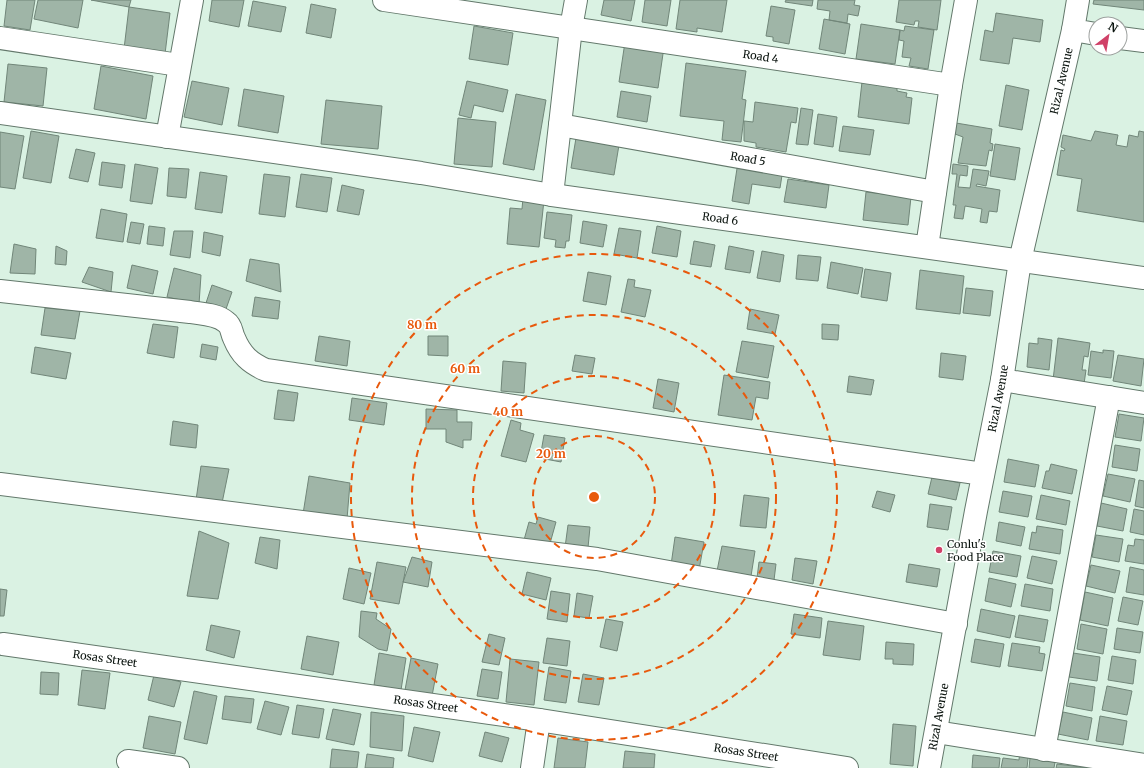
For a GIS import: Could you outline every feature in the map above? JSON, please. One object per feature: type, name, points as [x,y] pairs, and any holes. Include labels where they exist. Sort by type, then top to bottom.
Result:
[{"type":"street","points":[[167,137],[192,0]]},
{"type":"street","name":"Road 4","points":[[384,0],[951,85]]},
{"type":"street","points":[[552,195],[571,28],[576,0]]},
{"type":"street","points":[[927,247],[951,85],[966,0]]},
{"type":"street","name":"Rizal Avenue","points":[[929,768],[983,474],[1002,380],[1020,261],[1074,30],[1078,0]]},
{"type":"street","points":[[1074,30],[1088,33]]},
{"type":"street","points":[[0,38],[180,65]]},
{"type":"street","points":[[1128,39],[1144,41]]},
{"type":"street","name":"Road 6","points":[[0,113],[421,173],[552,195],[1144,278]]},
{"type":"street","name":"Road 5","points":[[560,125],[935,192]]},
{"type":"street","points":[[0,291],[190,312],[218,317],[226,321],[231,328],[234,338],[245,359],[266,370],[983,474]]},
{"type":"street","points":[[1002,380],[1144,403]]},
{"type":"street","points":[[1044,750],[1109,397]]},
{"type":"street","points":[[0,484],[598,559],[956,624]]},
{"type":"street","name":"Rosas Street","points":[[3,644],[539,720],[847,768]]},
{"type":"street","points":[[532,768],[539,720]]},
{"type":"street","points":[[936,732],[1044,750],[1143,759]]},
{"type":"street","points":[[128,761],[178,768]]},
{"type":"building","points":[[7,0],[35,0],[30,30],[4,26]]},
{"type":"building","points":[[38,0],[83,0],[78,28],[34,19]]},
{"type":"building","points":[[91,0],[131,0],[129,7]]},
{"type":"building","points":[[212,0],[244,0],[239,27],[209,21]]},
{"type":"building","points":[[604,0],[635,0],[631,21],[601,15]]},
{"type":"building","points":[[645,0],[671,0],[667,26],[642,22]]},
{"type":"building","points":[[680,0],[727,0],[722,32],[697,28],[697,32],[676,29]]},
{"type":"building","points":[[786,0],[813,0],[812,6],[785,2]]},
{"type":"building","points":[[818,0],[855,0],[854,5],[860,6],[858,16],[848,14],[847,23],[829,20],[830,11],[817,9]]},
{"type":"building","points":[[899,0],[941,0],[937,30],[918,27],[919,21],[915,21],[914,25],[896,22]]},
{"type":"building","points":[[1094,0],[1144,0],[1144,10],[1093,4]]},
{"type":"building","points":[[253,1],[286,7],[281,32],[248,26]]},
{"type":"building","points":[[311,4],[336,9],[331,38],[306,33]]},
{"type":"building","points":[[771,6],[795,10],[789,44],[773,41],[773,37],[766,36]]},
{"type":"building","points":[[129,7],[170,13],[165,54],[124,49]]},
{"type":"building","points":[[996,13],[1043,20],[1040,42],[1013,38],[1009,64],[980,60],[985,30],[993,32]]},
{"type":"building","points":[[824,19],[850,24],[845,54],[819,49]]},
{"type":"building","points":[[861,24],[900,30],[895,64],[856,59]]},
{"type":"building","points":[[474,26],[513,33],[508,65],[469,59]]},
{"type":"building","points":[[905,26],[934,30],[928,69],[909,66],[911,58],[902,57],[904,41],[899,40],[900,30],[904,31]]},
{"type":"building","points":[[625,42],[664,47],[658,88],[619,82]]},
{"type":"building","points":[[686,63],[746,71],[742,99],[746,100],[741,142],[722,140],[724,121],[680,116]]},
{"type":"building","points":[[8,64],[47,68],[43,106],[4,102]]},
{"type":"building","points":[[101,66],[153,76],[146,119],[94,109]]},
{"type":"building","points":[[192,81],[229,88],[222,125],[184,117]]},
{"type":"building","points":[[467,81],[508,90],[503,112],[474,105],[471,118],[459,115]]},
{"type":"building","points":[[862,82],[897,87],[897,91],[907,93],[906,97],[912,98],[909,124],[858,117]]},
{"type":"building","points":[[1006,85],[1029,90],[1022,130],[999,126]]},
{"type":"building","points":[[244,89],[284,96],[278,133],[238,126]]},
{"type":"building","points":[[621,91],[651,96],[647,122],[617,117]]},
{"type":"building","points":[[516,94],[546,100],[534,170],[503,164]]},
{"type":"building","points":[[326,100],[382,106],[378,149],[321,144]]},
{"type":"building","points":[[755,102],[798,108],[796,123],[791,122],[786,152],[756,147],[756,143],[744,141],[744,121],[753,122]]},
{"type":"building","points":[[801,108],[813,110],[808,145],[796,144]]},
{"type":"building","points":[[818,114],[837,117],[833,147],[814,144]]},
{"type":"building","points":[[458,118],[496,122],[492,167],[454,164]]},
{"type":"building","points":[[956,123],[992,129],[990,143],[993,144],[992,151],[989,150],[986,166],[958,163],[963,137],[955,134]]},
{"type":"building","points":[[843,126],[874,130],[870,155],[839,151]]},
{"type":"building","points":[[31,131],[59,136],[51,183],[23,178]]},
{"type":"building","points":[[1095,131],[1118,135],[1116,145],[1127,147],[1129,135],[1138,137],[1139,131],[1144,132],[1144,222],[1077,211],[1082,179],[1057,175],[1061,150],[1064,151],[1065,149],[1061,147],[1063,135],[1091,141]]},
{"type":"building","points":[[0,132],[24,136],[15,189],[0,187]]},
{"type":"building","points":[[576,138],[619,145],[614,175],[571,168]]},
{"type":"building","points":[[995,144],[1020,148],[1015,180],[990,176]]},
{"type":"building","points":[[76,149],[95,153],[88,182],[69,178]]},
{"type":"building","points":[[102,162],[125,165],[122,188],[99,185]]},
{"type":"building","points":[[738,162],[783,169],[780,188],[752,184],[749,204],[732,201]]},
{"type":"building","points":[[135,164],[158,168],[152,204],[130,201]]},
{"type":"building","points":[[953,164],[968,166],[967,176],[960,175],[958,187],[970,188],[973,169],[989,171],[986,186],[977,184],[976,186],[1000,190],[997,212],[989,211],[987,223],[980,222],[982,209],[965,206],[963,219],[954,218],[956,205],[953,205],[957,174],[952,174]]},
{"type":"building","points":[[169,168],[189,169],[186,198],[167,196]]},
{"type":"building","points":[[200,172],[227,176],[222,213],[195,209]]},
{"type":"building","points":[[264,174],[290,177],[285,217],[259,214]]},
{"type":"building","points":[[301,174],[332,178],[327,212],[296,207]]},
{"type":"building","points":[[788,179],[829,185],[826,208],[784,202]]},
{"type":"building","points":[[342,185],[364,190],[359,215],[337,211]]},
{"type":"building","points":[[866,192],[911,197],[908,225],[863,220]]},
{"type":"building","points":[[523,198],[544,200],[539,247],[507,244],[510,208],[522,209]]},
{"type":"building","points":[[101,209],[127,214],[123,242],[96,238]]},
{"type":"building","points":[[547,212],[572,215],[569,241],[566,241],[565,248],[555,247],[556,240],[544,238]]},
{"type":"building","points":[[583,221],[607,225],[603,247],[580,243]]},
{"type":"building","points":[[131,222],[144,224],[140,244],[127,242]]},
{"type":"building","points":[[149,226],[165,228],[163,246],[147,244]]},
{"type":"building","points":[[657,226],[681,231],[677,257],[652,253]]},
{"type":"building","points":[[619,228],[641,231],[637,258],[614,254]]},
{"type":"building","points":[[174,231],[193,231],[190,258],[170,255]]},
{"type":"building","points":[[204,232],[223,236],[220,256],[202,252]]},
{"type":"building","points":[[694,241],[715,245],[711,267],[690,264]]},
{"type":"building","points":[[14,244],[36,249],[35,274],[10,273]]},
{"type":"building","points":[[56,246],[67,251],[66,265],[55,264]]},
{"type":"building","points":[[729,246],[754,251],[750,273],[725,269]]},
{"type":"building","points":[[762,251],[784,255],[780,282],[757,278]]},
{"type":"building","points":[[798,255],[821,257],[818,281],[796,279]]},
{"type":"building","points":[[250,259],[279,264],[281,292],[246,281]]},
{"type":"building","points":[[831,262],[863,268],[858,294],[827,288]]},
{"type":"building","points":[[132,265],[158,271],[153,294],[127,288]]},
{"type":"building","points":[[89,267],[113,272],[111,292],[82,282]]},
{"type":"building","points":[[174,268],[201,275],[199,304],[167,297]]},
{"type":"building","points":[[865,269],[891,273],[887,301],[861,297]]},
{"type":"building","points":[[920,270],[964,276],[960,314],[916,309]]},
{"type":"building","points":[[588,272],[611,276],[606,305],[583,301]]},
{"type":"building","points":[[628,279],[635,280],[634,287],[651,290],[645,317],[621,312]]},
{"type":"building","points":[[212,285],[232,292],[226,309],[206,303]]},
{"type":"building","points":[[966,288],[993,291],[990,316],[963,313]]},
{"type":"building","points":[[255,297],[280,301],[278,319],[252,316]]},
{"type":"building","points":[[45,308],[80,311],[75,339],[41,335]]},
{"type":"building","points":[[750,309],[779,315],[775,334],[747,329]]},
{"type":"building","points":[[153,324],[178,327],[174,358],[147,353]]},
{"type":"building","points":[[822,324],[839,325],[838,340],[822,339]]},
{"type":"building","points":[[319,336],[350,341],[347,366],[315,361]]},
{"type":"building","points":[[428,336],[448,336],[448,356],[428,355]]},
{"type":"building","points":[[1038,338],[1052,340],[1049,370],[1027,367],[1029,343],[1038,344]]},
{"type":"building","points":[[1058,338],[1090,343],[1088,357],[1084,356],[1082,370],[1086,370],[1084,384],[1053,380]]},
{"type":"building","points":[[742,341],[774,346],[768,378],[736,372]]},
{"type":"building","points":[[202,344],[218,347],[216,360],[200,357]]},
{"type":"building","points":[[35,347],[71,353],[66,379],[31,373]]},
{"type":"building","points":[[1103,350],[1114,351],[1111,378],[1088,375],[1091,351],[1103,353]]},
{"type":"building","points":[[941,353],[966,356],[963,380],[939,377]]},
{"type":"building","points":[[575,355],[595,358],[592,374],[572,371]]},
{"type":"building","points":[[1118,355],[1144,359],[1141,386],[1113,381]]},
{"type":"building","points":[[503,361],[526,363],[524,393],[501,391]]},
{"type":"building","points":[[724,375],[770,382],[768,399],[756,397],[752,420],[718,415]]},
{"type":"building","points":[[849,376],[874,380],[871,395],[847,392]]},
{"type":"building","points":[[658,379],[679,383],[674,412],[653,408]]},
{"type":"building","points":[[278,390],[298,393],[294,421],[274,419]]},
{"type":"building","points":[[352,398],[387,403],[384,425],[349,420]]},
{"type":"building","points":[[426,409],[457,410],[457,422],[472,422],[471,440],[463,440],[463,448],[446,442],[446,429],[426,429]]},
{"type":"building","points":[[1119,414],[1144,418],[1141,441],[1115,437]]},
{"type":"building","points":[[511,420],[521,423],[520,430],[534,434],[526,462],[501,456]]},
{"type":"building","points":[[173,421],[198,425],[196,448],[170,445]]},
{"type":"building","points":[[544,435],[565,438],[561,462],[540,458]]},
{"type":"building","points":[[1115,445],[1140,449],[1137,471],[1112,467]]},
{"type":"building","points":[[1008,459],[1039,465],[1035,487],[1004,482]]},
{"type":"building","points":[[1051,464],[1077,470],[1072,494],[1042,488],[1046,471],[1049,471]]},
{"type":"building","points":[[201,466],[229,469],[222,503],[196,500]]},
{"type":"building","points":[[1108,474],[1135,479],[1130,502],[1103,496]]},
{"type":"building","points":[[309,476],[350,483],[347,519],[303,514]]},
{"type":"building","points":[[932,477],[960,483],[956,500],[928,494]]},
{"type":"building","points":[[1139,480],[1144,481],[1144,508],[1135,506]]},
{"type":"building","points":[[877,491],[895,495],[890,512],[872,507]]},
{"type":"building","points":[[1003,491],[1032,496],[1028,517],[999,512]]},
{"type":"building","points":[[744,495],[769,498],[766,528],[740,526]]},
{"type":"building","points":[[1041,495],[1070,501],[1066,525],[1036,519]]},
{"type":"building","points":[[1101,503],[1127,509],[1123,531],[1097,526]]},
{"type":"building","points":[[930,504],[952,507],[948,530],[927,527]]},
{"type":"building","points":[[1134,509],[1144,511],[1144,535],[1130,532]]},
{"type":"building","points":[[538,517],[556,522],[549,547],[524,540],[529,522],[536,524]]},
{"type":"building","points":[[999,522],[1025,527],[1021,546],[996,541]]},
{"type":"building","points":[[568,525],[590,527],[587,558],[564,555]]},
{"type":"building","points":[[1037,526],[1063,530],[1060,554],[1029,549],[1032,532],[1036,533]]},
{"type":"building","points":[[199,531],[229,543],[218,599],[187,596]]},
{"type":"building","points":[[1096,535],[1123,539],[1119,562],[1092,557]]},
{"type":"building","points":[[260,537],[280,540],[277,569],[255,563]]},
{"type":"building","points":[[675,537],[704,542],[699,570],[671,565]]},
{"type":"building","points":[[1135,539],[1144,540],[1144,564],[1125,561],[1128,545],[1134,546]]},
{"type":"building","points":[[722,546],[755,551],[751,576],[717,571]]},
{"type":"building","points":[[993,551],[1021,556],[1017,577],[989,572]]},
{"type":"building","points":[[1032,556],[1057,561],[1052,584],[1027,578]]},
{"type":"building","points":[[412,557],[432,562],[428,587],[403,582]]},
{"type":"building","points":[[795,558],[817,561],[813,584],[792,580]]},
{"type":"building","points":[[377,562],[406,567],[399,604],[370,599]]},
{"type":"building","points":[[759,562],[776,564],[774,580],[757,578]]},
{"type":"building","points":[[909,564],[940,569],[937,587],[906,582]]},
{"type":"building","points":[[1091,565],[1120,571],[1115,593],[1086,586]]},
{"type":"building","points":[[1130,567],[1144,570],[1144,595],[1126,592]]},
{"type":"building","points":[[349,568],[371,573],[364,604],[343,599]]},
{"type":"building","points":[[527,572],[551,578],[546,600],[522,594]]},
{"type":"building","points":[[989,578],[1016,584],[1011,607],[985,601]]},
{"type":"building","points":[[1025,584],[1053,589],[1050,611],[1021,606]]},
{"type":"building","points":[[0,589],[7,590],[4,616],[0,616]]},
{"type":"building","points":[[551,591],[570,594],[567,622],[547,619]]},
{"type":"building","points":[[1085,592],[1113,598],[1108,626],[1080,620]]},
{"type":"building","points":[[577,593],[593,596],[589,618],[574,616]]},
{"type":"building","points":[[1123,597],[1143,601],[1138,625],[1118,621]]},
{"type":"building","points":[[981,609],[1015,616],[1010,638],[977,631]]},
{"type":"building","points":[[361,611],[377,613],[376,619],[391,629],[387,651],[378,649],[359,637]]},
{"type":"building","points":[[794,614],[822,618],[820,638],[791,634]]},
{"type":"building","points":[[1019,615],[1048,620],[1044,642],[1015,637]]},
{"type":"building","points":[[606,619],[623,622],[617,651],[600,647]]},
{"type":"building","points":[[828,621],[864,626],[860,660],[823,655]]},
{"type":"building","points":[[1081,624],[1107,629],[1103,654],[1077,649]]},
{"type":"building","points":[[211,625],[240,631],[234,658],[206,650]]},
{"type":"building","points":[[1117,628],[1143,632],[1140,653],[1114,649]]},
{"type":"building","points":[[489,634],[505,638],[499,665],[482,662]]},
{"type":"building","points":[[307,636],[339,642],[333,675],[301,669]]},
{"type":"building","points":[[547,638],[570,641],[567,666],[543,663]]},
{"type":"building","points":[[975,639],[1004,644],[1000,667],[971,662]]},
{"type":"building","points":[[886,642],[914,644],[913,665],[893,664],[893,659],[885,659]]},
{"type":"building","points":[[1012,643],[1040,647],[1039,653],[1045,654],[1042,671],[1008,666]]},
{"type":"building","points":[[379,653],[406,658],[401,690],[374,685]]},
{"type":"building","points":[[1073,653],[1100,657],[1097,681],[1069,677]]},
{"type":"building","points":[[1112,656],[1136,660],[1133,684],[1108,680]]},
{"type":"building","points":[[411,658],[438,664],[432,696],[405,690]]},
{"type":"building","points":[[510,659],[539,662],[534,705],[506,702]]},
{"type":"building","points":[[549,667],[571,671],[566,703],[544,700]]},
{"type":"building","points":[[482,669],[502,672],[498,699],[477,696]]},
{"type":"building","points":[[82,670],[110,673],[105,709],[78,705]]},
{"type":"building","points":[[41,672],[59,673],[58,695],[40,694]]},
{"type":"building","points":[[583,674],[604,678],[599,705],[578,702]]},
{"type":"building","points":[[154,675],[181,682],[174,707],[148,700]]},
{"type":"building","points":[[1070,683],[1095,687],[1092,711],[1066,706]]},
{"type":"building","points":[[1107,686],[1132,691],[1127,715],[1102,710]]},
{"type":"building","points":[[194,691],[217,696],[207,744],[184,739]]},
{"type":"building","points":[[225,696],[254,699],[251,723],[222,719]]},
{"type":"building","points":[[265,701],[289,707],[281,735],[257,729]]},
{"type":"building","points":[[297,705],[324,709],[319,738],[292,734]]},
{"type":"building","points":[[333,709],[361,714],[354,745],[326,739]]},
{"type":"building","points":[[371,712],[404,716],[402,751],[370,747]]},
{"type":"building","points":[[1063,712],[1092,718],[1088,740],[1058,734]]},
{"type":"building","points":[[149,716],[181,722],[175,754],[143,748]]},
{"type":"building","points":[[1100,716],[1127,721],[1123,745],[1096,741]]},
{"type":"building","points":[[893,724],[916,726],[913,766],[890,764]]},
{"type":"building","points":[[414,727],[440,732],[433,762],[408,756]]},
{"type":"building","points":[[485,732],[509,738],[502,762],[479,756]]},
{"type":"building","points":[[558,738],[588,742],[585,768],[554,768]]},
{"type":"building","points":[[332,749],[359,752],[357,768],[330,768]]},
{"type":"building","points":[[1020,749],[1029,750],[1027,768],[1001,768],[1003,758],[1019,760]]},
{"type":"building","points":[[625,751],[655,754],[654,768],[623,768]]},
{"type":"building","points":[[367,754],[394,758],[393,768],[365,768]]},
{"type":"building","points":[[973,755],[1000,758],[999,768],[972,768]]},
{"type":"building","points":[[1030,758],[1055,762],[1054,768],[1029,768]]},
{"type":"building","points":[[1057,764],[1088,768],[1056,768]]},
{"type":"place","name":"Conlu's Food Place","points":[[939,550]]}]
